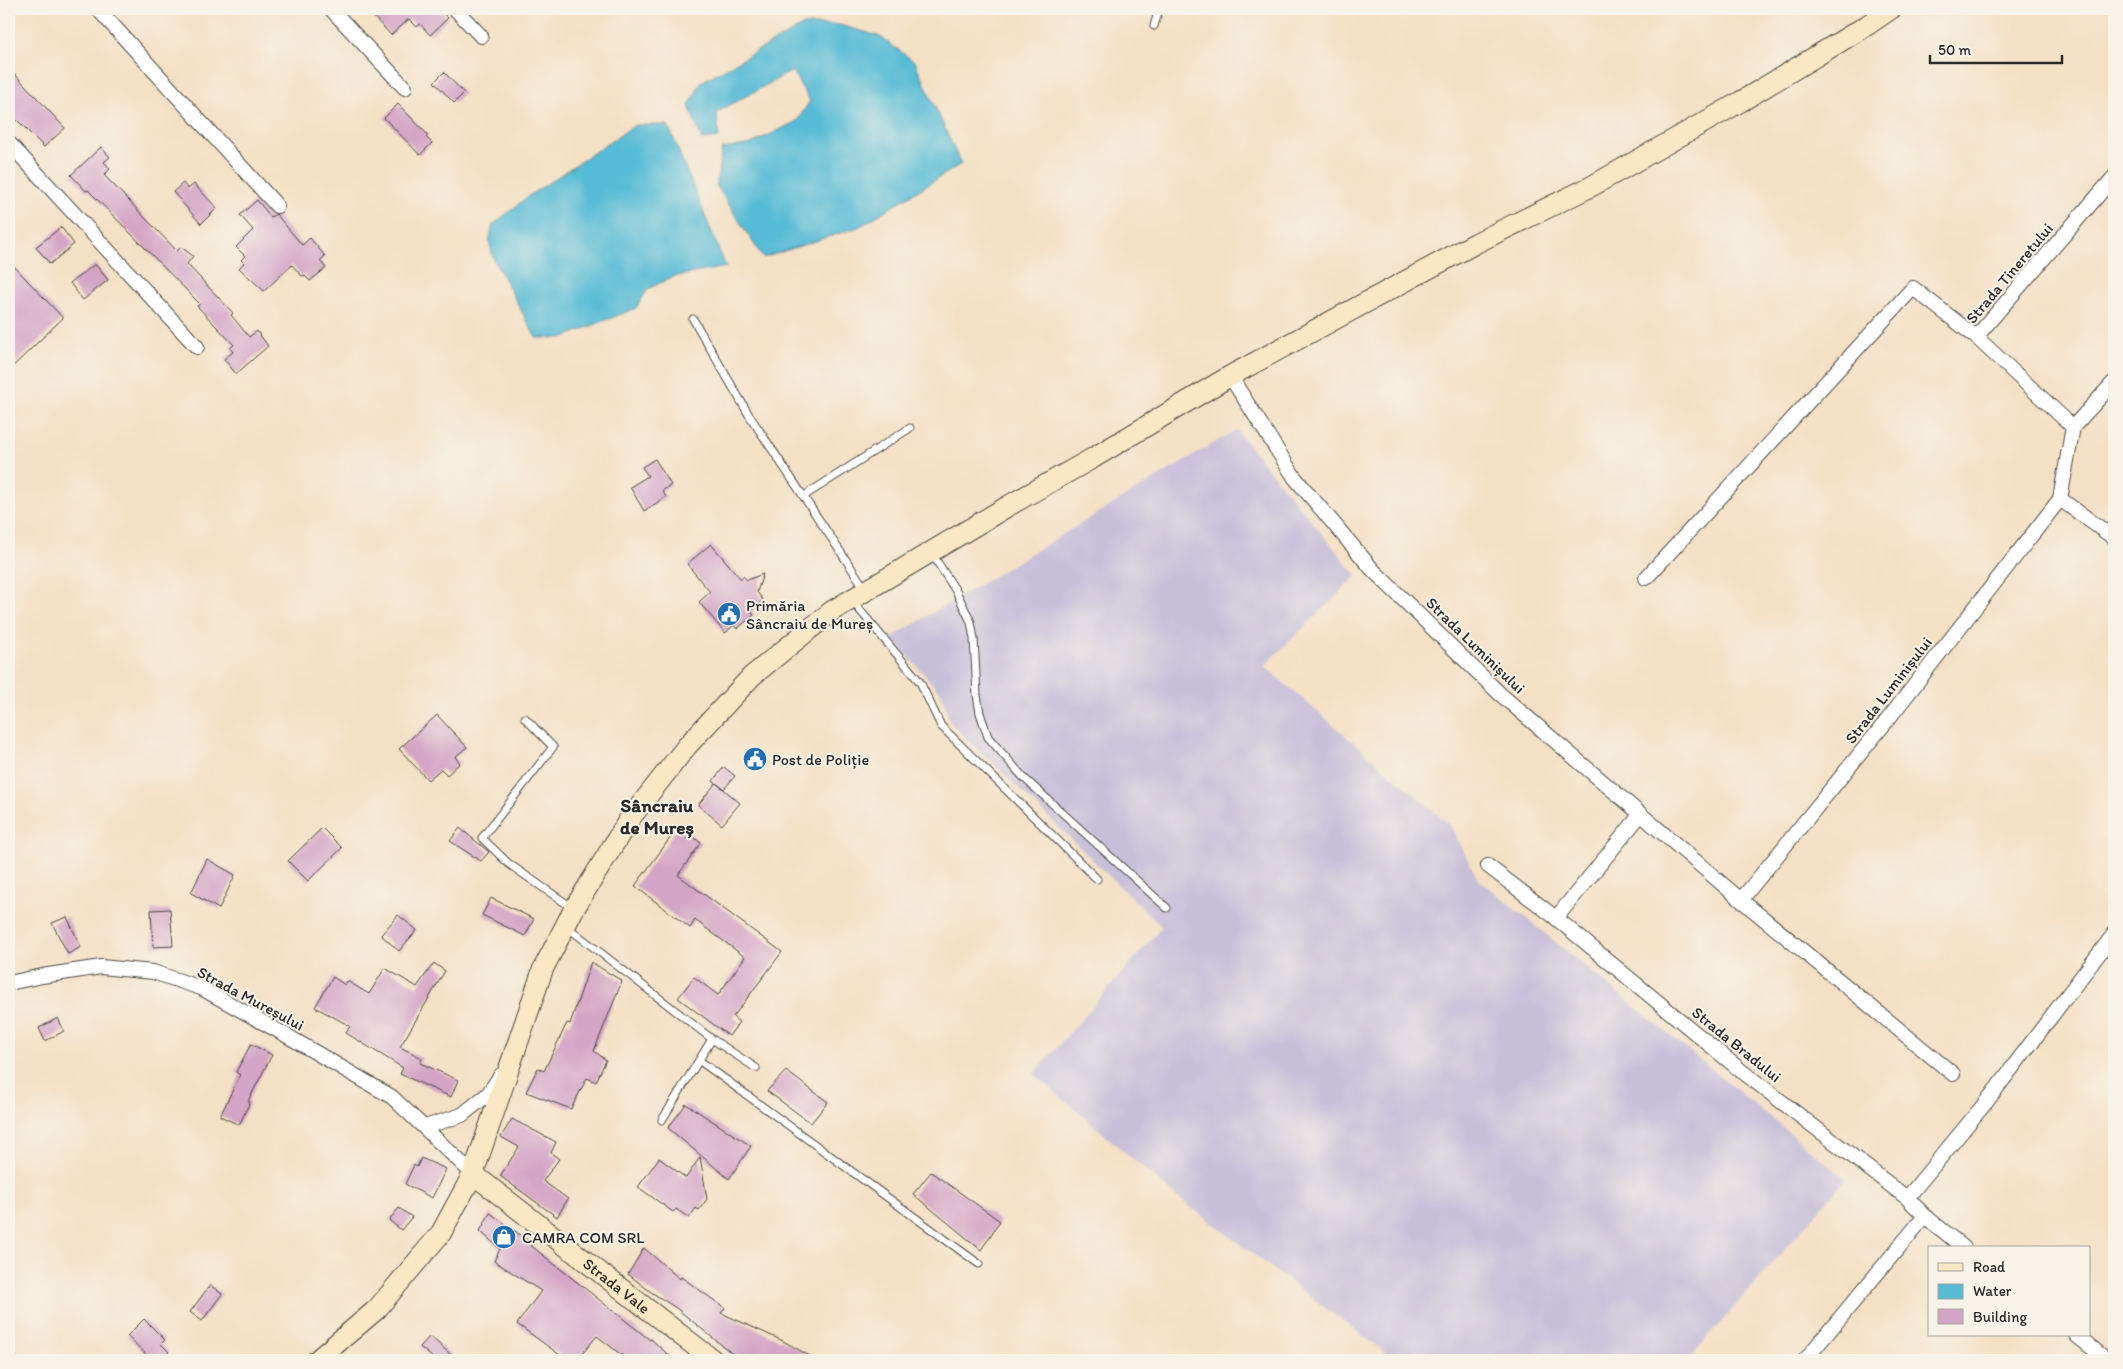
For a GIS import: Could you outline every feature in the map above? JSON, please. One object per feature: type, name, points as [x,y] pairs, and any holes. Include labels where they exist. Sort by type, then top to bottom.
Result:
[{"type":"main road","points":[[318,1360],[377,1309],[441,1233],[473,1174],[543,969],[570,917],[628,821],[687,746],[752,676],[832,611],[931,551],[1094,458],[1230,376],[1476,243],[1592,186],[1740,102],[1891,9]]},
{"type":"main road","name":"Strada Vale","points":[[473,1174],[713,1360]]},
{"type":"street","points":[[98,9],[277,206]]},
{"type":"street","points":[[331,9],[405,88]]},
{"type":"street","points":[[456,9],[480,36]]},
{"type":"street","points":[[9,143],[197,347]]},
{"type":"street","name":"Strada Tineretului","points":[[2073,427],[1976,337],[2114,177]]},
{"type":"street","points":[[1646,578],[1913,288],[1976,337]]},
{"type":"street","name":"Strada Luminișului","points":[[1230,376],[1295,478],[1373,570],[1500,694],[1741,900],[1953,1074]]},
{"type":"street","points":[[2114,382],[2073,427],[2060,500],[2114,538]]},
{"type":"street","name":"Strada Luminișului","points":[[1741,900],[1889,718],[2060,500]]},
{"type":"street","points":[[1556,918],[1641,814]]},
{"type":"street","name":"Strada Bradului","points":[[1488,866],[1556,918],[1739,1069],[1907,1198],[1924,1216],[1962,1246]]},
{"type":"street","points":[[1907,1198],[1987,1101],[2114,934]]},
{"type":"street","name":"Strada Mureșului","points":[[9,983],[101,967],[153,972],[201,988],[392,1097],[473,1174]]},
{"type":"street","points":[[425,1127],[462,1116],[488,1094],[510,1062]]},
{"type":"street","points":[[1805,1360],[1924,1216]]},
{"type":"street","points":[[2077,1336],[2108,1360]]},
{"type":"lane","points":[[1154,26],[1159,9]]},
{"type":"lane","points":[[694,319],[749,415],[804,496],[859,595],[920,682],[941,726],[1097,879]]},
{"type":"lane","points":[[804,496],[910,428]]},
{"type":"lane","points":[[931,551],[959,596],[971,622],[974,639],[977,695],[980,713],[988,737],[1023,777],[1167,908]]},
{"type":"lane","points":[[525,718],[553,747],[482,838],[509,864],[712,1039],[756,1068]]},
{"type":"lane","points":[[662,1120],[712,1039]]},
{"type":"lane","points":[[700,1061],[979,1264]]},
{"type":"shaded area","points":[[1236,430],[1357,576],[1264,666],[1450,825],[1478,879],[1846,1179],[1688,1360],[1395,1360],[1177,1197],[1034,1074],[1162,927],[950,722],[942,694],[891,638]]},
{"type":"water","points":[[804,25],[840,25],[879,36],[915,62],[961,164],[859,227],[763,258],[716,185],[722,149],[751,144],[797,121],[810,101],[792,71],[717,112],[719,138],[702,140],[689,106],[701,82]]},
{"type":"water","points":[[635,125],[668,125],[726,267],[672,277],[648,289],[636,308],[562,338],[536,338],[494,260],[489,241],[493,225],[527,197]]},
{"type":"building","points":[[366,9],[438,9],[448,18],[430,35],[420,24],[417,27],[409,19],[391,35]]},
{"type":"building","points":[[9,68],[65,128],[44,147],[17,120],[9,128]]},
{"type":"building","points":[[444,72],[464,93],[454,103],[434,82]]},
{"type":"building","points":[[398,104],[428,135],[426,137],[432,143],[420,155],[384,118]]},
{"type":"building","points":[[101,147],[110,157],[104,162],[110,169],[104,175],[177,251],[181,247],[193,256],[187,264],[233,313],[231,315],[249,337],[257,331],[268,346],[236,374],[224,359],[233,352],[230,348],[234,345],[197,306],[200,304],[71,175]]},
{"type":"building","points":[[183,183],[188,189],[194,184],[217,208],[201,224],[173,192]]},
{"type":"building","points":[[257,200],[271,217],[276,214],[302,245],[310,238],[325,256],[320,261],[326,268],[310,281],[304,275],[302,276],[292,265],[264,291],[239,268],[244,263],[241,260],[245,256],[236,247],[253,230],[240,215]]},
{"type":"building","points":[[61,227],[74,244],[50,264],[36,247]]},
{"type":"building","points":[[9,261],[63,318],[9,370]]},
{"type":"building","points":[[95,264],[108,280],[83,300],[70,283]]},
{"type":"building","points":[[655,459],[671,485],[662,491],[666,497],[644,511],[630,487],[648,476],[642,467]]},
{"type":"building","points":[[711,544],[741,579],[743,576],[747,580],[763,574],[757,592],[763,600],[751,611],[754,615],[737,629],[734,625],[725,633],[699,602],[710,592],[687,564]]},
{"type":"building","points":[[437,715],[467,747],[455,757],[460,763],[447,775],[441,769],[428,780],[399,749]]},
{"type":"building","points":[[724,767],[735,776],[724,789],[713,781]]},
{"type":"building","points":[[716,783],[740,803],[722,825],[698,805]]},
{"type":"building","points":[[679,826],[701,843],[678,875],[782,952],[733,1017],[739,1022],[729,1036],[678,998],[694,977],[718,995],[745,957],[695,920],[690,928],[635,886]]},
{"type":"building","points":[[322,828],[342,848],[308,881],[288,861]]},
{"type":"building","points":[[460,828],[489,852],[481,861],[450,841]]},
{"type":"building","points":[[207,859],[235,875],[219,909],[191,893]]},
{"type":"building","points":[[491,898],[534,919],[525,936],[482,915]]},
{"type":"building","points":[[170,909],[173,946],[153,947],[151,910]]},
{"type":"building","points":[[398,915],[417,930],[399,951],[381,935]]},
{"type":"building","points":[[67,917],[81,947],[68,954],[52,923]]},
{"type":"building","points":[[591,962],[622,981],[594,1051],[606,1060],[596,1082],[587,1078],[571,1109],[526,1092],[538,1068],[544,1071],[567,1023],[570,1024]]},
{"type":"building","points":[[434,963],[445,971],[400,1047],[422,1058],[420,1063],[458,1080],[451,1097],[400,1074],[403,1068],[346,1033],[350,1026],[315,1007],[333,977],[345,985],[347,981],[369,994],[385,968],[417,987]]},
{"type":"building","points":[[58,1018],[64,1031],[45,1041],[39,1028]]},
{"type":"building","points":[[251,1044],[272,1055],[248,1101],[250,1102],[239,1125],[220,1116],[240,1075],[236,1072]]},
{"type":"building","points":[[786,1071],[828,1102],[811,1123],[767,1091]]},
{"type":"building","points":[[686,1104],[751,1146],[729,1179],[668,1128]]},
{"type":"building","points":[[512,1119],[556,1142],[551,1153],[559,1159],[543,1181],[568,1199],[557,1217],[500,1176],[519,1147],[501,1137]]},
{"type":"building","points":[[700,1157],[707,1199],[699,1210],[696,1208],[689,1218],[676,1209],[673,1212],[638,1187],[659,1158],[686,1178]]},
{"type":"building","points":[[421,1158],[446,1169],[432,1198],[405,1184],[414,1165],[417,1167]]},
{"type":"building","points":[[931,1172],[1000,1221],[981,1250],[913,1194]]},
{"type":"building","points":[[399,1208],[412,1217],[401,1230],[389,1220]]},
{"type":"building","points":[[490,1213],[530,1242],[529,1244],[651,1339],[674,1360],[628,1360],[597,1336],[577,1360],[567,1360],[517,1324],[541,1291],[494,1261],[500,1249],[480,1231]]},
{"type":"building","points":[[644,1248],[680,1279],[681,1277],[725,1308],[721,1313],[783,1341],[817,1360],[740,1360],[676,1308],[628,1274]]},
{"type":"building","points":[[210,1285],[222,1294],[202,1321],[190,1312]]},
{"type":"building","points":[[144,1319],[165,1340],[161,1344],[169,1352],[161,1360],[152,1360],[127,1336]]},
{"type":"building","points":[[430,1336],[457,1360],[435,1360],[420,1347]]},
{"type":"place","name":"Primăria Sâncraiu de Mureș","points":[[729,614]]},
{"type":"place","name":"Post de Poliție","points":[[755,759]]},
{"type":"place","name":"CAMRA COM SRL","points":[[504,1237]]},
{"type":"district","name":"Sâncraiu de Mureș","points":[[657,816]]}]
